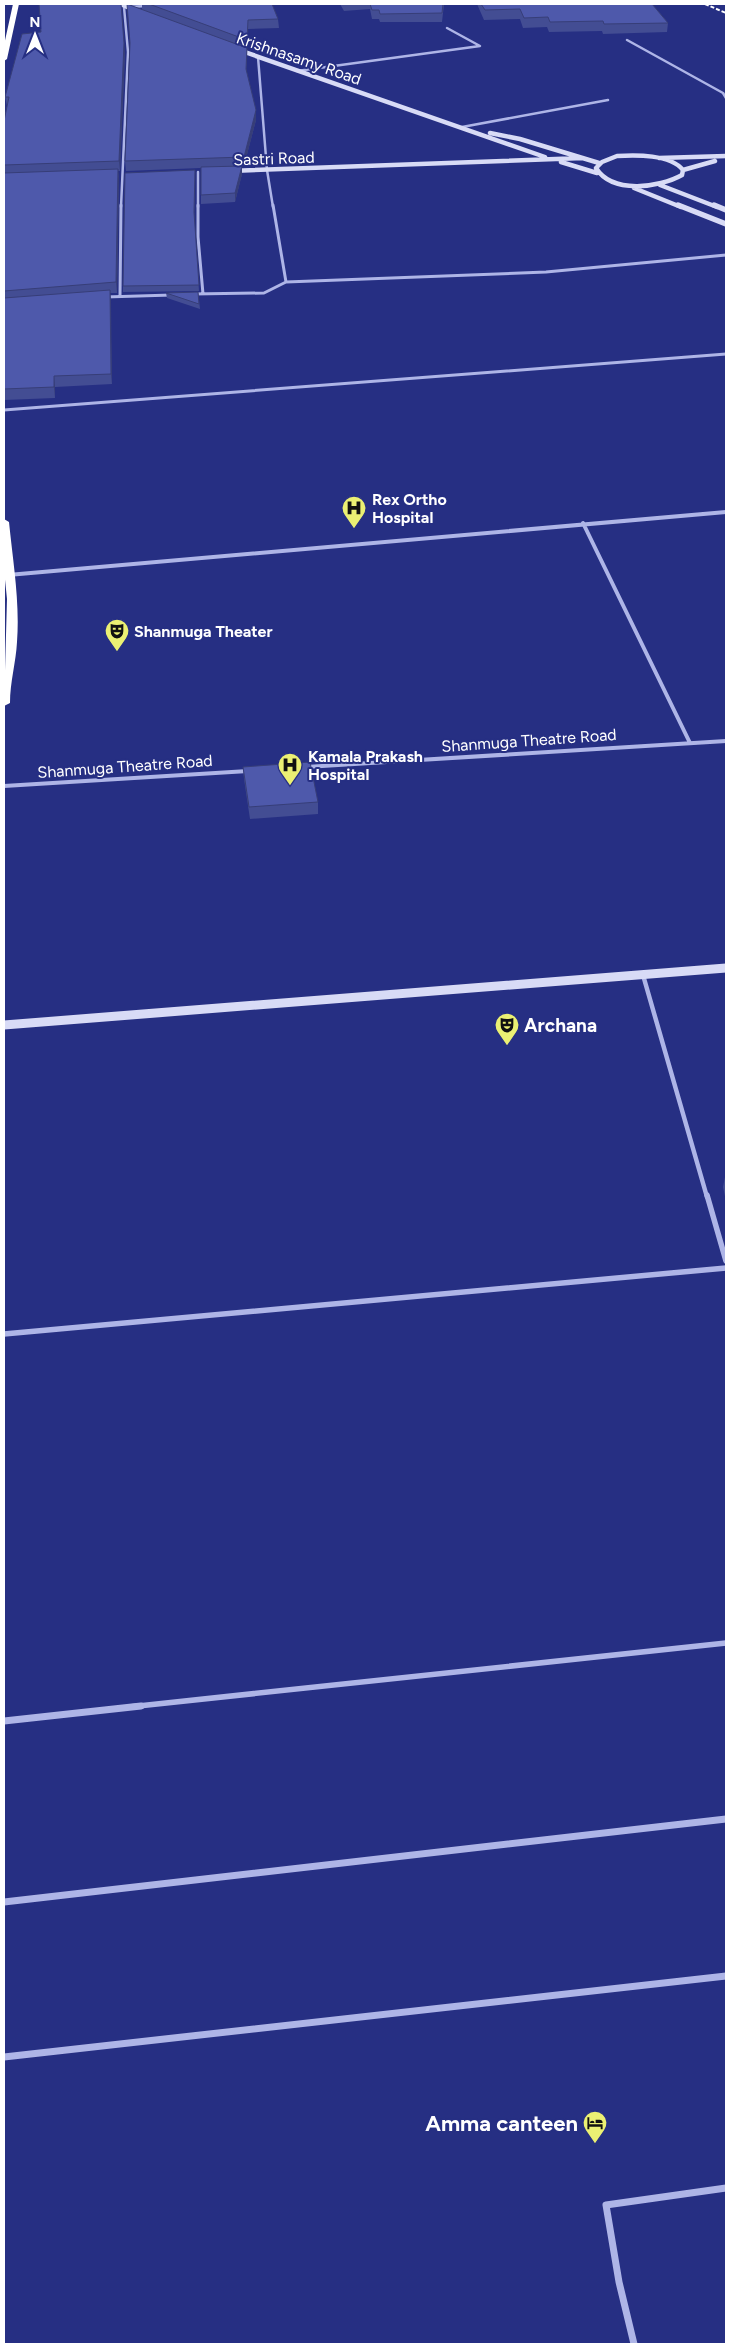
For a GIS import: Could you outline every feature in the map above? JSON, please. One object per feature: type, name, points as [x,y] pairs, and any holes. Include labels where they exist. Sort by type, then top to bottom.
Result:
[{"type":"highway","points":[[4,60],[16,4]]},
{"type":"highway","points":[[4,522],[12,599],[12,643],[4,686],[4,703]]},
{"type":"main road","points":[[122,5],[142,13]]},
{"type":"main road","name":"Krishnasamy Road","points":[[231,47],[462,127],[520,139],[599,163]]},
{"type":"main road","name":"Krishnasamy Road","points":[[472,130],[505,144],[597,172],[612,181],[624,184]]},
{"type":"main road","points":[[597,172],[596,168],[599,163],[607,159],[624,156],[725,158]]},
{"type":"main road","name":"Sastri Road","points":[[228,172],[583,158]]},
{"type":"main road","points":[[659,158],[671,161],[683,170]]},
{"type":"main road","points":[[683,170],[725,158]]},
{"type":"main road","name":"Sastri Road","points":[[366,167],[571,165]]},
{"type":"main road","points":[[624,184],[659,184],[678,179],[682,175],[683,170]]},
{"type":"main road","name":"Sastri Road","points":[[188,173],[208,172]]},
{"type":"main road","points":[[111,175],[131,174]]},
{"type":"main road","points":[[624,184],[726,224]]},
{"type":"main road","points":[[659,184],[726,210]]},
{"type":"main road","points":[[4,1025],[726,968]]},
{"type":"street","points":[[120,296],[121,175],[128,52],[122,5],[153,6]]},
{"type":"street","points":[[296,71],[480,46],[447,28]]},
{"type":"street","points":[[627,40],[723,93],[726,98]]},
{"type":"street","points":[[258,57],[267,170],[286,282]]},
{"type":"street","points":[[462,127],[608,100]]},
{"type":"street","points":[[198,172],[198,237],[203,294]]},
{"type":"street","points":[[185,295],[264,293],[286,282],[546,272],[726,255]]},
{"type":"street","points":[[101,298],[176,295]]},
{"type":"street","points":[[4,410],[726,354]]},
{"type":"street","points":[[8,575],[583,523],[726,512]]},
{"type":"street","points":[[583,523],[690,743]]},
{"type":"street","name":"Shanmuga Theatre Road","points":[[302,767],[726,741]]},
{"type":"street","name":"Shanmuga Theatre Road","points":[[4,786],[252,770]]},
{"type":"street","points":[[643,975],[726,1261]]},
{"type":"street","points":[[4,1334],[726,1268]]},
{"type":"street","points":[[4,1721],[726,1643]]},
{"type":"street","points":[[4,1902],[726,1819]]},
{"type":"street","points":[[4,2057],[726,1976]]},
{"type":"street","points":[[634,2344],[619,2282],[606,2206],[726,2188]]},
{"type":"building","points":[[39,4],[121,4],[124,43],[119,161],[4,165],[4,121],[9,97],[5,97],[22,34],[41,32]]},
{"type":"building","points":[[127,4],[247,48],[246,69],[256,110],[244,157],[125,161],[130,43]]},
{"type":"building","points":[[149,4],[272,4],[278,19],[248,20],[247,40]]},
{"type":"building","points":[[370,4],[443,4],[442,13],[380,14],[379,10],[372,10]]},
{"type":"building","points":[[481,4],[652,4],[668,23],[604,24],[603,21],[550,22],[548,17],[524,18],[520,9],[485,10]]},
{"type":"building","points":[[242,166],[235,193],[201,195],[201,167]]},
{"type":"building","points":[[118,169],[116,282],[4,291],[4,173]]},
{"type":"building","points":[[195,170],[194,212],[199,285],[123,286],[125,173]]},
{"type":"building","points":[[110,290],[111,374],[54,376],[54,387],[4,389],[4,298]]},
{"type":"building","points":[[198,292],[199,304],[166,293]]},
{"type":"building","points":[[310,762],[318,802],[249,807],[243,767]]},
{"type":"railway","points":[[705,4],[726,13]]},
{"type":"place","name":"Rex Ortho Hospital","points":[[354,529]]},
{"type":"place","name":"Shanmuga Theater","points":[[117,652]]},
{"type":"place","name":"Kamala Prakash Hospital","points":[[290,786]]},
{"type":"place","name":"Archana","points":[[507,1046]]},
{"type":"place","name":"Amma canteen","points":[[595,2144]]}]
